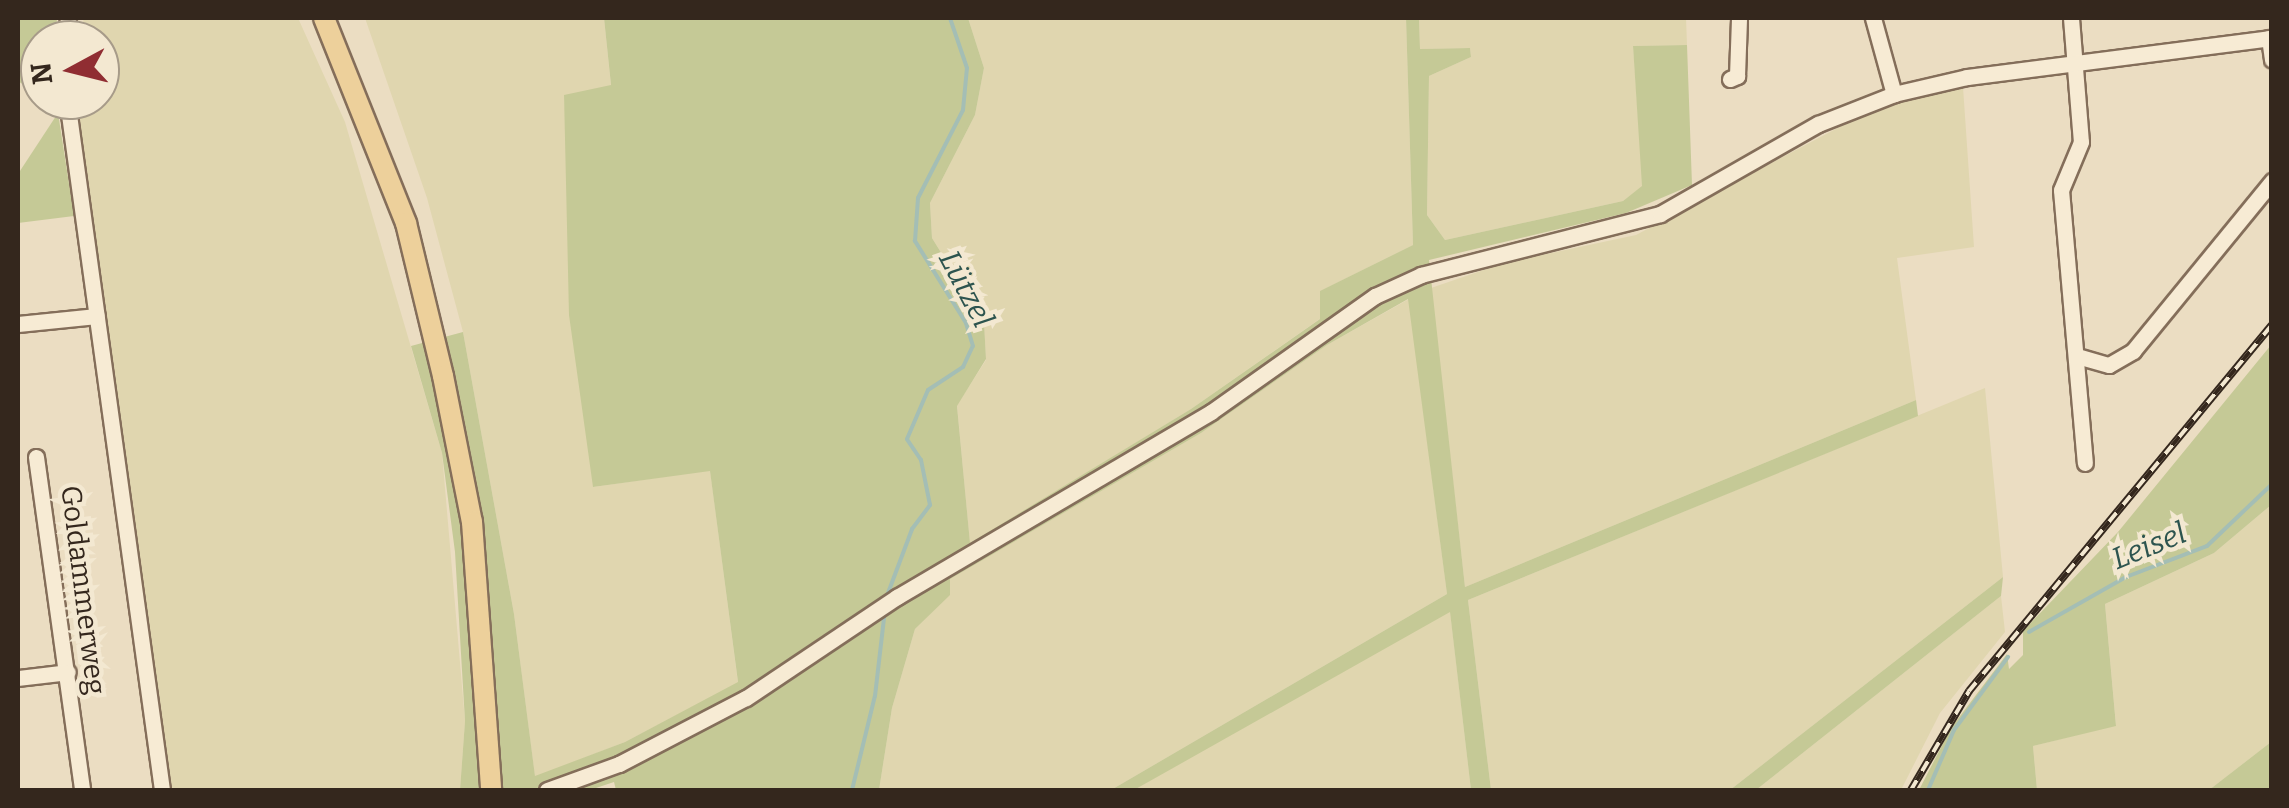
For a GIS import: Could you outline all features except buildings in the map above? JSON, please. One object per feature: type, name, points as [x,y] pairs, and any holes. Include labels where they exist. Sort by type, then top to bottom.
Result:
[{"type":"main road","points":[[324,18],[406,223],[444,376],[472,522],[491,790]]},
{"type":"street","points":[[1730,79],[1737,76],[1740,18]]},
{"type":"street","points":[[1873,18],[1894,94]]},
{"type":"street","points":[[2071,18],[2081,142],[2061,190],[2085,463]]},
{"type":"street","points":[[547,790],[619,764],[746,698],[897,597],[1211,412],[1374,296],[1474,258],[1660,214],[1818,124],[1894,94],[2073,64],[2270,38],[2272,60]]},
{"type":"street","points":[[71,120],[162,790]]},
{"type":"street","points":[[2077,356],[2109,365],[2133,350],[2272,181]]},
{"type":"street","points":[[18,324],[97,316]]},
{"type":"street","name":"Goldammerweg","points":[[36,456],[82,790]]},
{"type":"street","points":[[18,678],[68,672]]},
{"type":"shaded area","points":[[298,18],[345,122],[442,453],[465,721],[460,790],[170,790],[80,120],[120,120],[120,20],[84,20]]},
{"type":"shaded area","points":[[365,18],[604,18],[611,86],[564,96],[594,487],[710,470],[738,683],[625,742],[535,777],[514,614],[463,332],[427,198]]},
{"type":"shaded area","points":[[968,18],[1406,18],[1413,245],[1321,291],[1321,318],[1191,409],[970,544],[957,405],[986,360],[984,322],[932,238],[930,203],[975,115],[984,68]]},
{"type":"shaded area","points":[[1419,18],[1686,18],[1687,45],[1633,46],[1643,186],[1623,201],[1445,240],[1427,215],[1429,76],[1471,57],[1470,48],[1420,49]]},
{"type":"shaded area","points":[[1963,87],[1974,247],[1897,258],[1916,400],[1465,587],[1431,288],[1504,263],[1636,235],[1879,106]]},
{"type":"shaded area","points":[[1409,299],[1447,594],[1111,790],[879,790],[892,708],[915,629],[949,595],[949,579],[1201,433],[1327,345]]},
{"type":"shaded area","points":[[1985,388],[2003,577],[1730,790],[1491,790],[1468,600]]},
{"type":"shaded area","points":[[2271,505],[2271,742],[2209,790],[2037,790],[2033,746],[2116,725],[2105,604],[2214,553]]},
{"type":"shaded area","points":[[2001,596],[2005,632],[1940,713],[1901,790],[1756,790]]},
{"type":"shaded area","points":[[1450,611],[1471,790],[1134,790],[1250,721]]},
{"type":"green space","points":[[18,18],[57,18],[20,20],[18,81]]},
{"type":"green space","points":[[604,18],[968,18],[984,68],[975,115],[930,203],[932,238],[984,322],[986,359],[957,406],[970,543],[1191,409],[1320,319],[1320,291],[1413,245],[1406,18],[1419,18],[1420,49],[1470,48],[1471,57],[1429,76],[1427,215],[1445,240],[1623,201],[1642,186],[1633,46],[1687,45],[1692,185],[1626,213],[1429,260],[1465,587],[1916,400],[1918,416],[1468,600],[1491,790],[1471,790],[1450,612],[1134,790],[1111,790],[1447,594],[1408,299],[1327,345],[1201,433],[950,579],[950,595],[915,629],[892,708],[879,790],[616,790],[614,782],[590,790],[460,790],[465,721],[455,552],[442,453],[411,346],[463,332],[514,614],[535,776],[625,742],[738,682],[710,471],[593,487],[569,315],[564,95],[611,85]]},
{"type":"green space","points":[[53,120],[59,120],[74,216],[18,223],[18,174]]},
{"type":"green space","points":[[2271,345],[2271,505],[2214,553],[2105,604],[2116,726],[2033,746],[2037,790],[1919,790],[1951,728],[2007,654],[2009,669],[2023,655],[2023,631],[2118,532]]},
{"type":"green space","points":[[2003,577],[2001,596],[1756,790],[1730,790]]},
{"type":"green space","points":[[2271,742],[2271,790],[2209,790]]},
{"type":"waterway","name":"Lützel","points":[[885,601],[912,529],[930,505],[921,460],[907,439],[928,390],[963,367],[973,346],[966,323],[915,241],[918,198],[963,110],[967,68],[950,18]]},
{"type":"waterway","name":"Leisel","points":[[2029,632],[2126,577],[2207,546],[2272,484]]},
{"type":"waterway","name":"Lützel","points":[[852,790],[875,696],[885,610]]},
{"type":"waterway","name":"Leisel","points":[[1928,790],[1954,730],[2008,657]]},
{"type":"railway","points":[[1911,790],[1969,691],[2272,325]]}]
